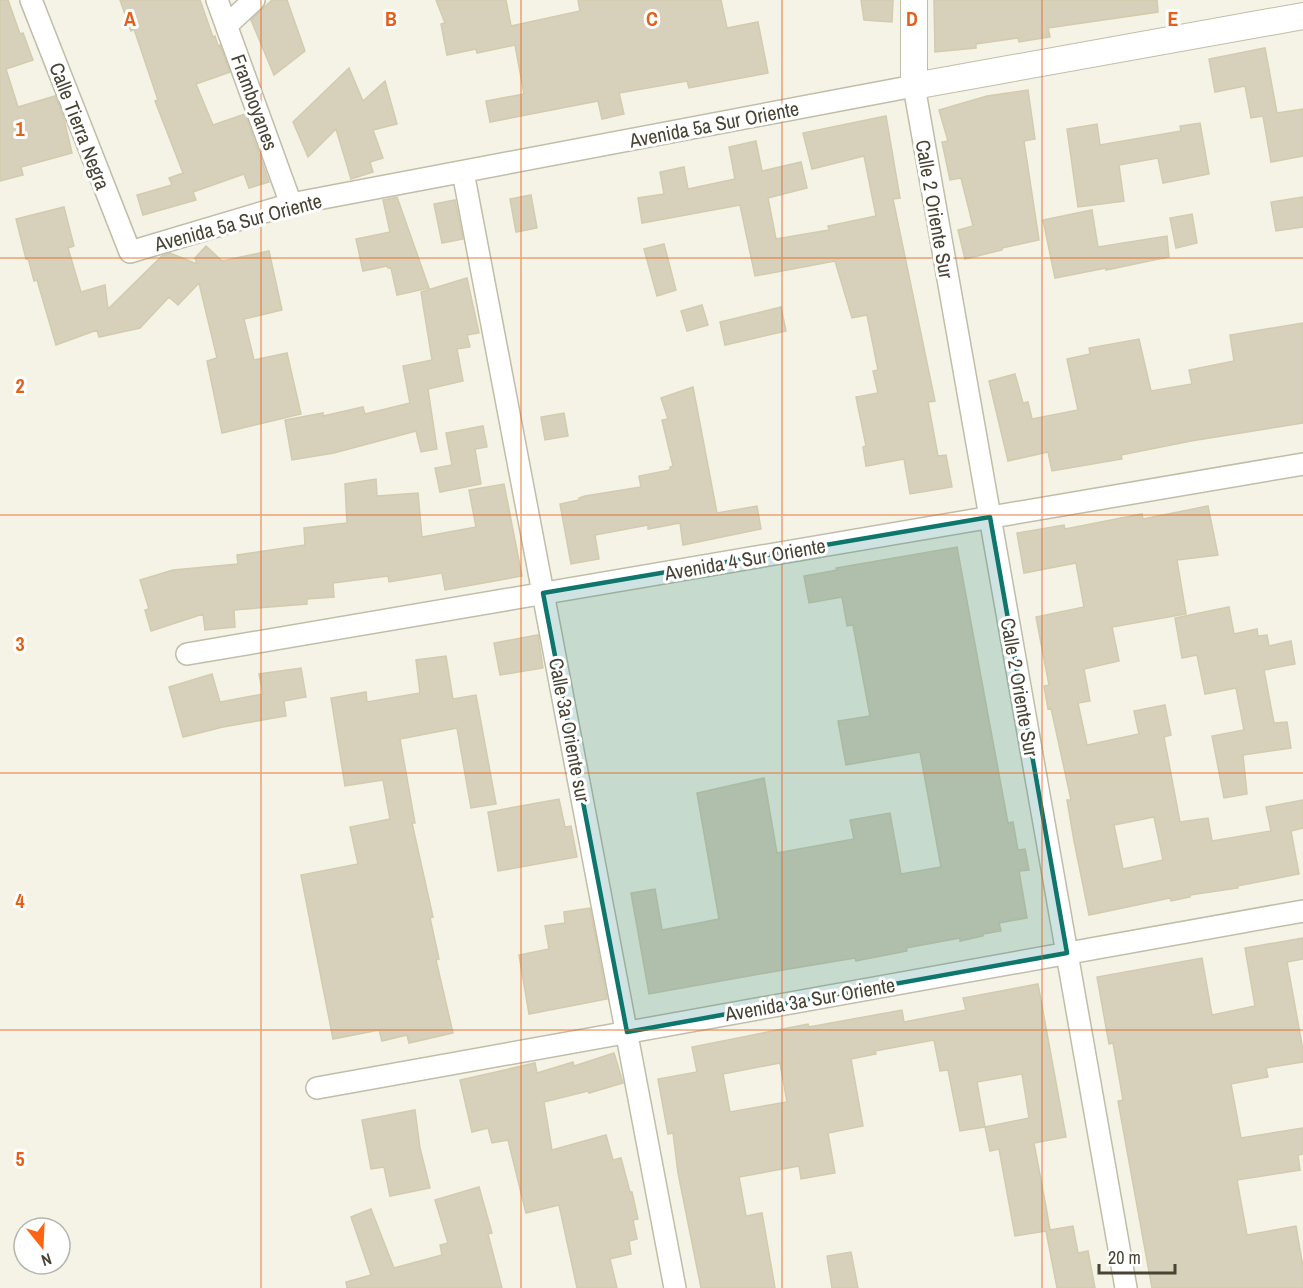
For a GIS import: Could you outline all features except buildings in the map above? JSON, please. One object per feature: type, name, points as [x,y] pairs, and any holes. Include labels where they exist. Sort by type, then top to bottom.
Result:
[{"type":"street","name":"Calle Tierra Negra","points":[[31,0],[130,252]]},
{"type":"street","name":"Framboyanes","points":[[217,0],[291,204]]},
{"type":"street","points":[[227,25],[254,0]]},
{"type":"street","points":[[914,0],[914,86]]},
{"type":"street","name":"Avenida 5a Sur Oriente","points":[[130,252],[291,204],[914,86],[1303,16]]},
{"type":"street","name":"Calle 2 Oriente Sur","points":[[914,86],[1126,1288]]},
{"type":"street","name":"Calle 3a Oriente sur","points":[[463,172],[675,1288]]},
{"type":"street","name":"Avenida 4 Sur Oriente","points":[[187,654],[1303,464]]},
{"type":"street","name":"Avenida 3a Sur Oriente","points":[[317,1088],[1303,911]]},
{"type":"highlighted area","points":[[990,517],[1067,953],[627,1032],[543,593]]}]
